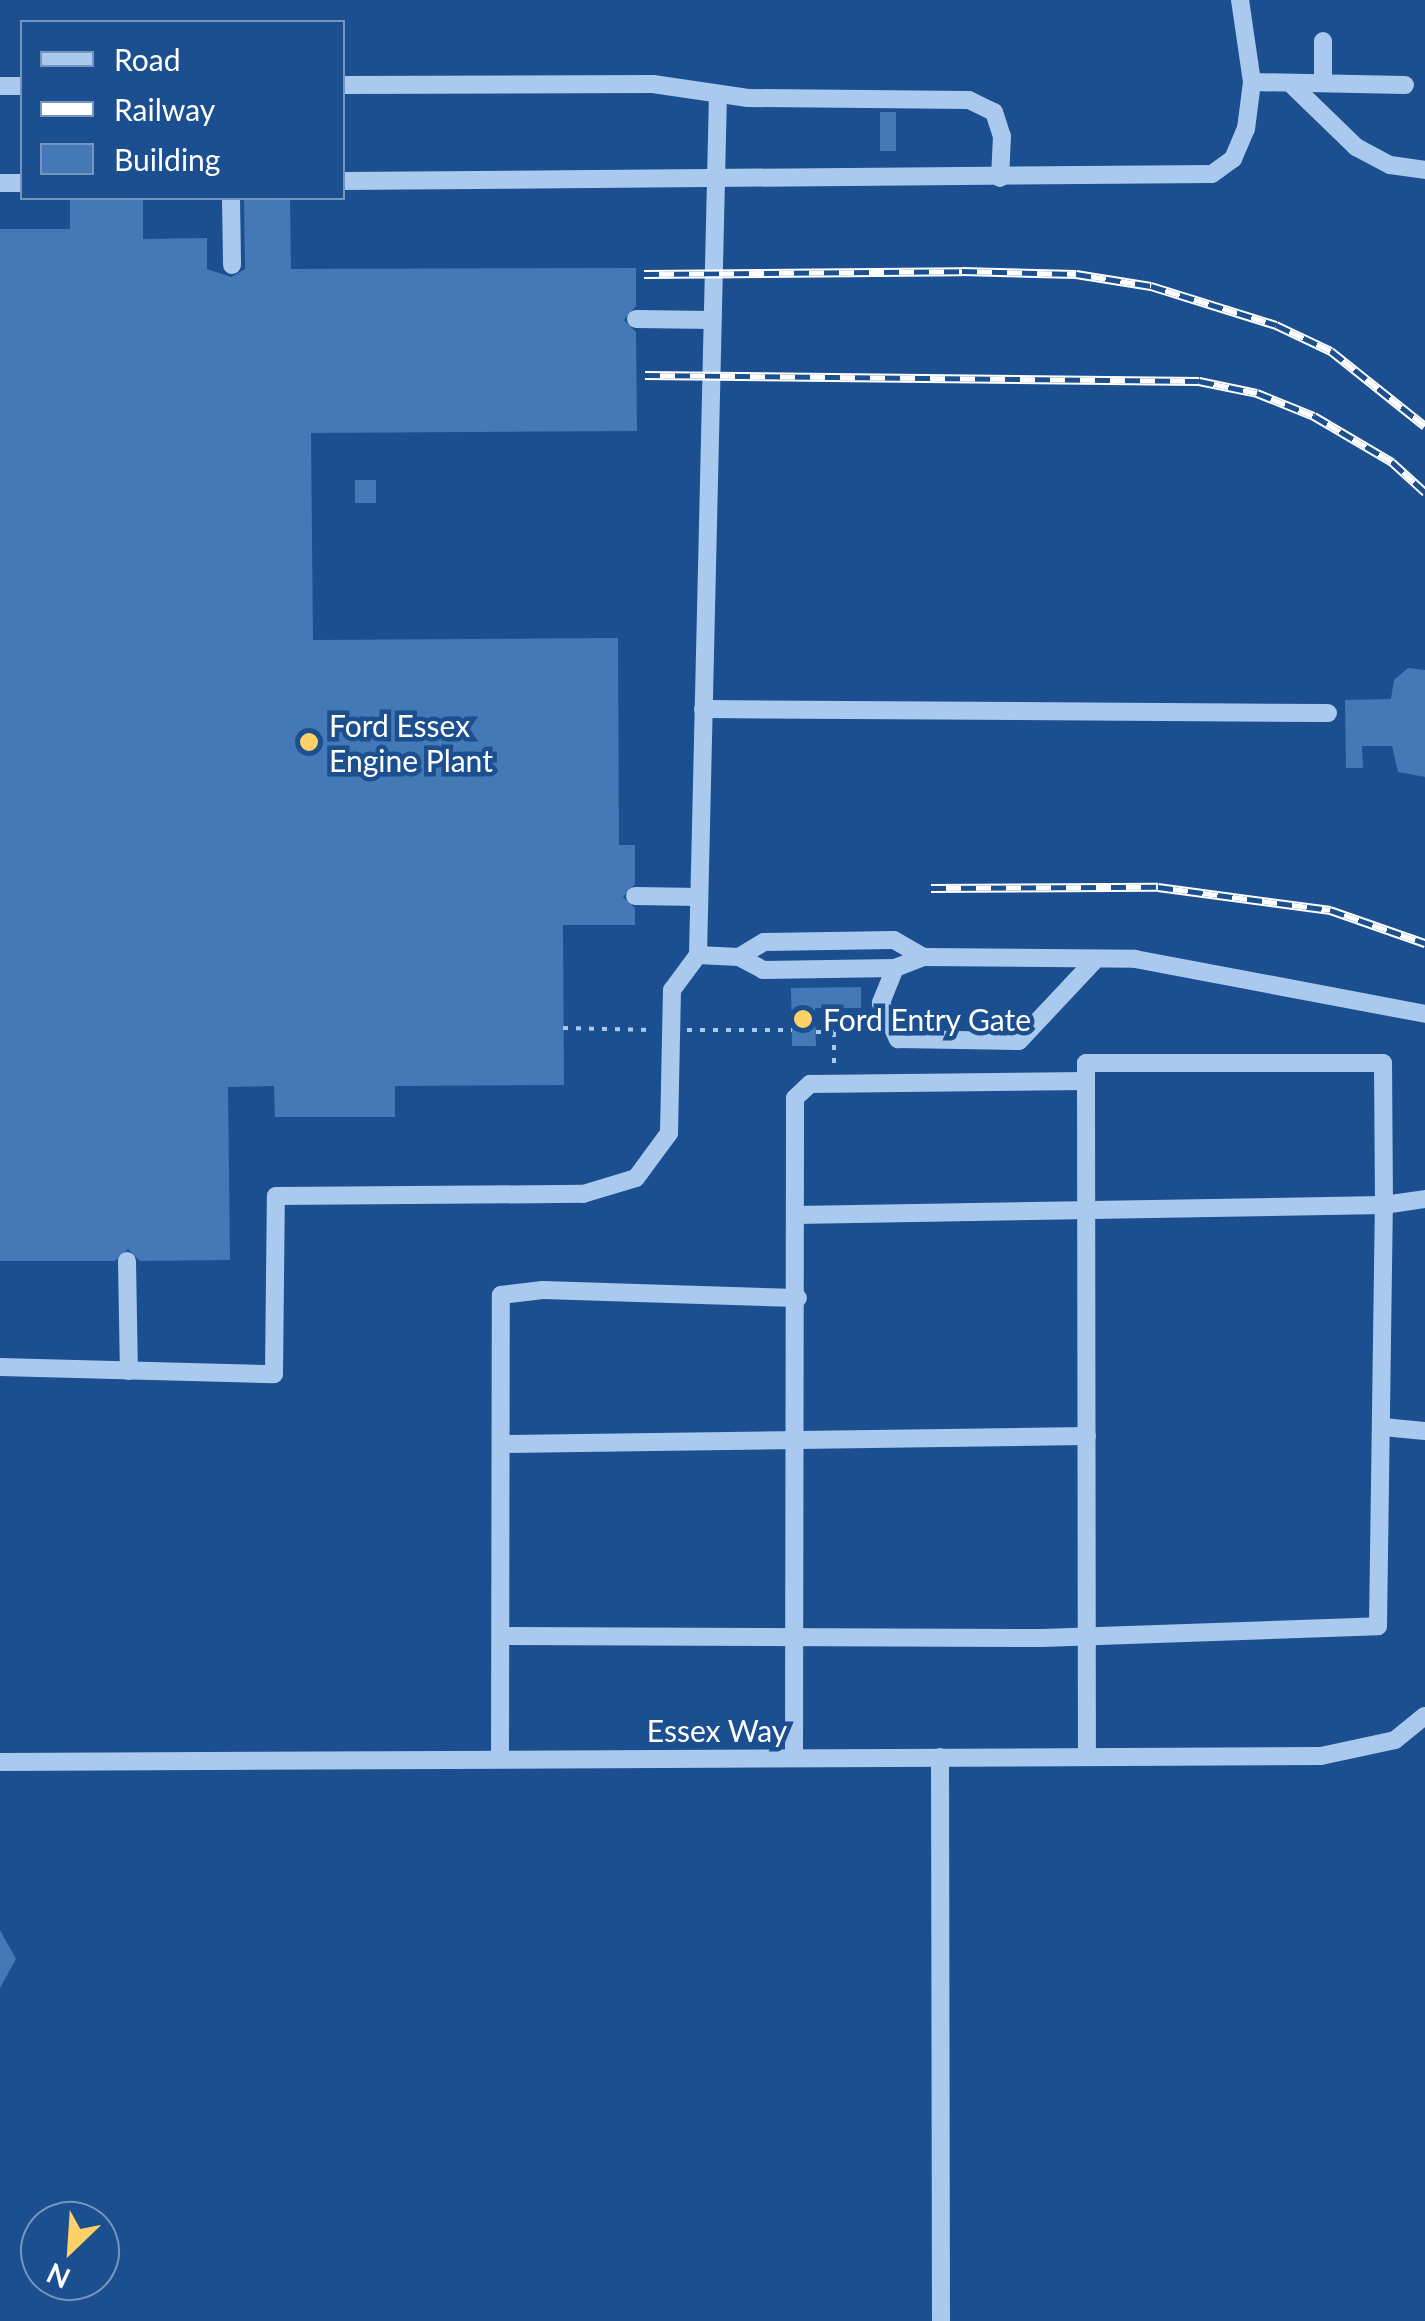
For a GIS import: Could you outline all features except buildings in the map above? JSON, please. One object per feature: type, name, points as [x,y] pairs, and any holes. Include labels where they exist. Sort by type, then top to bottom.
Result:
[{"type":"street","points":[[345,182],[1212,174],[1234,159],[1246,129],[1252,82],[1240,0]]},
{"type":"street","points":[[1323,41],[1323,83]]},
{"type":"street","points":[[1252,82],[1405,85]]},
{"type":"street","points":[[1290,83],[1356,147],[1390,165],[1425,172]]},
{"type":"street","points":[[345,85],[653,84],[718,94],[969,100],[994,112],[1002,136],[1000,178]]},
{"type":"street","points":[[0,1367],[274,1374],[276,1196],[583,1194],[636,1178],[668,1133],[672,990],[698,955],[718,94]]},
{"type":"street","points":[[231,200],[232,266]]},
{"type":"street","points":[[636,319],[712,320]]},
{"type":"street","points":[[703,709],[1328,713]]},
{"type":"street","points":[[635,896],[699,897]]},
{"type":"street","points":[[739,957],[764,942],[894,940],[924,957]]},
{"type":"street","points":[[698,955],[739,957],[763,970],[895,968],[924,957],[1096,959],[1225,972],[1425,1014]]},
{"type":"street","points":[[895,968],[882,1003],[898,1039],[1019,1042],[1096,959]]},
{"type":"street","points":[[501,1636],[1088,1636],[1378,1626],[1384,1427],[1383,1062],[1086,1063],[1088,1636],[1087,1756]]},
{"type":"street","points":[[794,1757],[798,1298],[795,1098],[810,1084],[1086,1081]]},
{"type":"street","points":[[795,1215],[1384,1205],[1425,1199]]},
{"type":"street","points":[[128,1261],[129,1370]]},
{"type":"street","points":[[500,1759],[504,1444],[500,1295],[543,1290],[798,1298]]},
{"type":"street","points":[[1384,1427],[1425,1430]]},
{"type":"street","points":[[504,1444],[1086,1436]]},
{"type":"street","name":"Essex Way","points":[[0,1762],[1321,1756],[1395,1740],[1425,1716]]},
{"type":"street","points":[[940,1757],[941,2321]]},
{"type":"path","points":[[564,1028],[658,1030]]},
{"type":"path","points":[[687,1030],[792,1030]]},
{"type":"path","points":[[816,1032],[834,1032],[834,1084]]},
{"type":"railway","points":[[644,274],[962,271],[1076,274],[1151,286],[1276,325],[1331,351],[1425,426]]},
{"type":"railway","points":[[645,375],[1199,381],[1257,393],[1314,416],[1392,462],[1425,492]]},
{"type":"railway","points":[[931,888],[1158,887],[1330,910],[1425,943]]},
{"type":"place","name":"Ford Essex Engine Plant","points":[[309,742]]},
{"type":"place","name":"Ford Entry Gate","points":[[803,1019]]}]
